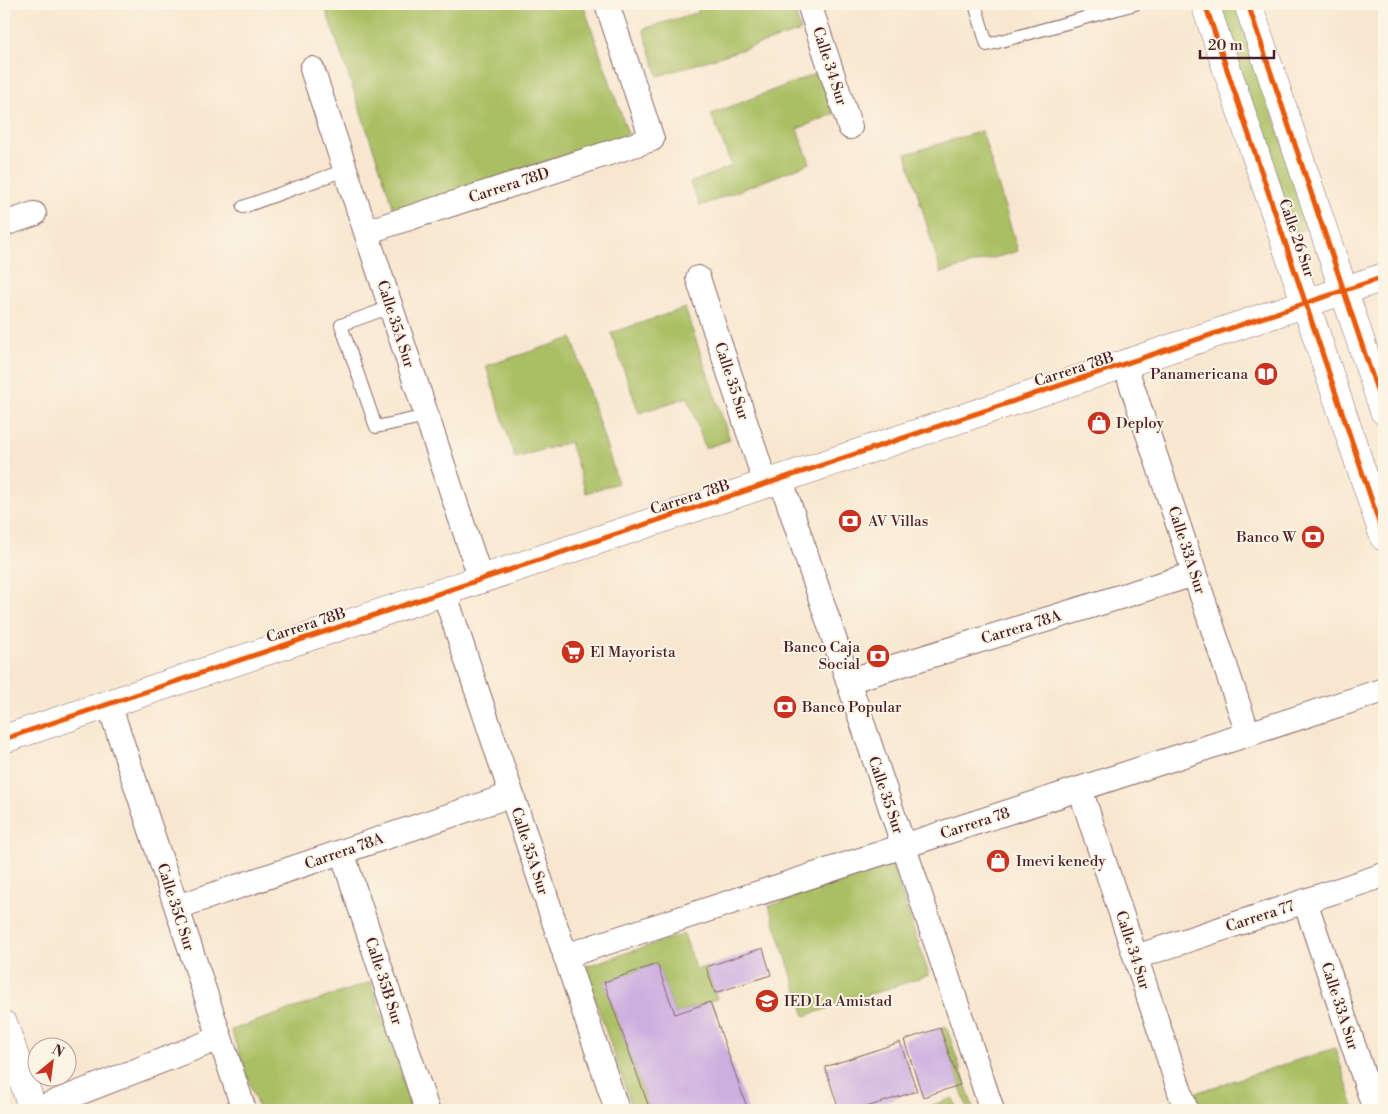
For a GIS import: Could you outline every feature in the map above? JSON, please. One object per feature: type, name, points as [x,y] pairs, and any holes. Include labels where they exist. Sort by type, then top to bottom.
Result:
[{"type":"street","name":"Carrera 78D","points":[[366,232],[652,139],[607,4]]},
{"type":"street","name":"Calle 34 Sur","points":[[809,4],[850,128]]},
{"type":"street","name":"Calle 26 Sur","points":[[1205,4],[1384,537]]},
{"type":"street","name":"Calle 26 Sur","points":[[1248,4],[1384,411]]},
{"type":"street","name":"Calle 35A Sur","points":[[312,68],[481,580]]},
{"type":"street","points":[[4,224],[34,214]]},
{"type":"street","name":"Carrera 78B","points":[[4,739],[1384,277]]},
{"type":"street","name":"Calle 35 Sur","points":[[698,278],[848,681],[992,1110]]},
{"type":"street","name":"Calle 33A Sur","points":[[1125,365],[1248,734]]},
{"type":"street","name":"Carrera 78A","points":[[848,681],[1194,574]]},
{"type":"street","name":"Calle 35A Sur","points":[[444,592],[616,1110]]},
{"type":"street","name":"Carrera 78","points":[[565,956],[1384,690]]},
{"type":"street","name":"Calle 35C Sur","points":[[109,704],[244,1110]]},
{"type":"street","name":"Calle 34 Sur","points":[[1080,789],[1186,1110]]},
{"type":"street","name":"Carrera 78A","points":[[177,907],[511,795]]},
{"type":"street","name":"Calle 35B Sur","points":[[342,852],[427,1110]]},
{"type":"street","name":"Carrera 77","points":[[1136,957],[1384,875]]},
{"type":"street","name":"Calle 33A Sur","points":[[1305,901],[1375,1110]]},
{"type":"street","points":[[4,1025],[34,1110],[220,1038]]},
{"type":"lane","points":[[975,4],[987,45],[1135,4]]},
{"type":"lane","points":[[243,207],[345,170]]},
{"type":"lane","points":[[391,307],[342,324],[354,362],[376,427],[427,416]]},
{"type":"green space","points":[[324,4],[583,4],[628,134],[395,212]]},
{"type":"green space","points":[[696,4],[792,4],[801,31],[658,76],[643,29],[699,12]]},
{"type":"green space","points":[[1218,4],[1236,4],[1311,227],[1295,232]]},
{"type":"green space","points":[[818,73],[834,114],[797,129],[810,163],[700,206],[690,183],[732,166],[711,114]]},
{"type":"green space","points":[[982,131],[1018,251],[941,273],[906,154]]},
{"type":"green space","points":[[685,308],[730,440],[705,448],[688,397],[639,413],[611,333]]},
{"type":"green space","points":[[572,338],[618,483],[586,493],[570,442],[515,458],[486,366]]},
{"type":"green space","points":[[892,865],[929,975],[805,1016],[769,906]]},
{"type":"green space","points":[[684,934],[696,969],[706,967],[717,999],[675,1014],[657,964],[604,982],[650,1110],[633,1110],[584,967]]},
{"type":"green space","points":[[371,982],[413,1110],[259,1110],[231,1030]]},
{"type":"green space","points":[[946,1026],[974,1110],[968,1110],[940,1028]]},
{"type":"green space","points":[[1335,1048],[1355,1110],[1201,1110],[1195,1093]]},
{"type":"green space","points":[[953,1098],[958,1110],[918,1110]]},
{"type":"building","points":[[763,948],[771,975],[715,993],[706,967]]},
{"type":"building","points":[[657,964],[675,1014],[710,1002],[748,1110],[650,1110],[604,982]]},
{"type":"building","points":[[940,1028],[960,1085],[923,1097],[904,1040]]},
{"type":"building","points":[[900,1042],[917,1091],[857,1110],[839,1110],[825,1067]]},
{"type":"cycle path","points":[[1205,4],[1384,537]]},
{"type":"cycle path","points":[[1248,4],[1384,411]]},
{"type":"cycle path","points":[[4,739],[1384,277]]},
{"type":"place","name":"Panamericana","points":[[1266,374]]},
{"type":"place","name":"Deploy","points":[[1099,423]]},
{"type":"place","name":"AV Villas","points":[[850,521]]},
{"type":"place","name":"Banco W","points":[[1313,537]]},
{"type":"place","name":"El Mayorista","points":[[573,652]]},
{"type":"place","name":"Banco Caja Social","points":[[878,656]]},
{"type":"place","name":"Banco Popular","points":[[785,707]]},
{"type":"place","name":"Imevi kenedy","points":[[998,861]]},
{"type":"place","name":"IED La Amistad","points":[[767,1001]]}]
